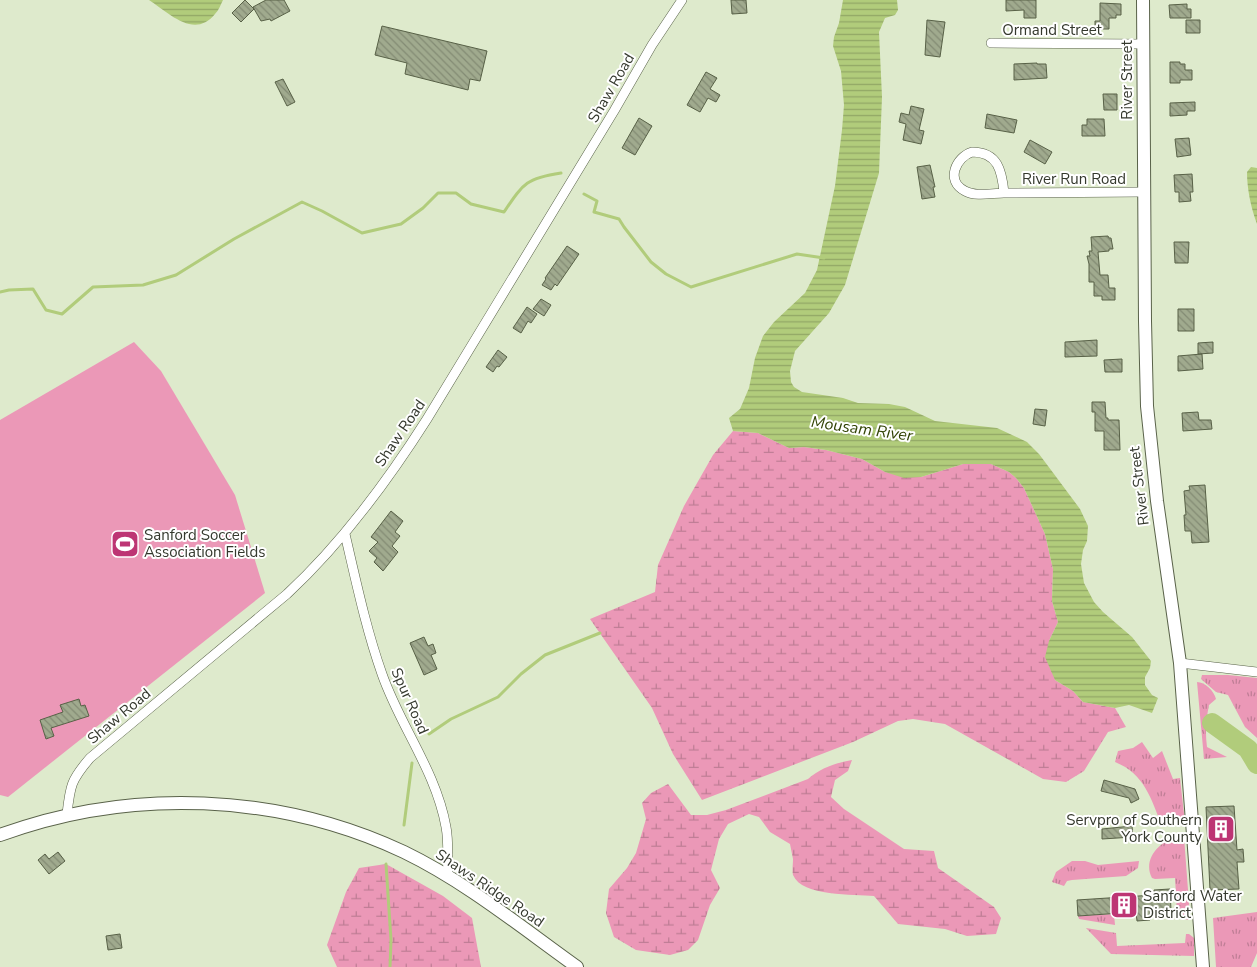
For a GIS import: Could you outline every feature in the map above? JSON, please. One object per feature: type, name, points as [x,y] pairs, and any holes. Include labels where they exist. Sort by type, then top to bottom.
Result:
[{"type":"street","name":"Shaw Road","points":[[67,814],[71,784],[76,774],[90,758],[287,594],[345,534],[403,457],[427,419],[652,45],[682,0]]},
{"type":"street","name":"River Street","points":[[1143,0],[1144,321],[1148,416],[1157,501],[1180,663],[1203,967]]},
{"type":"street","name":"Ormand Street","points":[[991,43],[1143,44]]},
{"type":"street","name":"River Run Road","points":[[1004,193],[1002,176],[996,163],[990,156],[978,152],[967,154],[956,166],[954,171],[956,180],[964,191],[979,194],[1144,192]]},
{"type":"street","name":"Spur Road","points":[[345,534],[357,588],[382,674],[396,710],[437,791],[447,828],[448,876]]},
{"type":"street","points":[[1180,663],[1257,672]]},
{"type":"street","name":"Shaws Ridge Road","points":[[0,835],[67,814],[164,803],[194,802],[254,807],[312,818],[349,830],[404,852],[448,876],[577,967]]},
{"type":"green space","name":"Sanford Soccer Association Fields","points":[[134,342],[161,371],[235,495],[265,593],[8,797],[0,795],[0,420]]},
{"type":"green space","points":[[733,431],[758,433],[789,448],[804,447],[826,450],[862,459],[885,472],[921,477],[963,464],[978,463],[991,464],[1009,472],[1024,488],[1045,534],[1053,569],[1052,601],[1058,622],[1049,641],[1055,680],[1073,691],[1083,702],[1115,708],[1126,727],[1108,732],[1084,771],[1066,782],[1043,779],[945,724],[913,719],[898,721],[853,742],[702,800],[673,754],[652,708],[590,619],[655,592],[658,565],[684,506],[713,455]]},
{"type":"green space","points":[[1202,675],[1257,678],[1257,738],[1245,727],[1228,695],[1216,692],[1201,679]]},
{"type":"green space","points":[[1197,682],[1209,688],[1216,699],[1209,705],[1206,726],[1207,747],[1227,757],[1204,759]]},
{"type":"green space","points":[[1142,742],[1153,758],[1162,751],[1173,779],[1180,778],[1185,823],[1162,826],[1146,788],[1133,773],[1115,762],[1118,751],[1133,748]]},
{"type":"green space","points":[[852,760],[848,771],[835,780],[831,797],[844,809],[904,849],[934,851],[938,868],[994,907],[1001,918],[996,934],[967,936],[945,929],[898,924],[874,896],[829,893],[807,887],[798,882],[793,875],[793,859],[790,844],[770,832],[759,817],[749,814],[728,824],[719,839],[711,870],[720,888],[710,905],[698,940],[688,950],[670,955],[636,950],[614,937],[606,913],[609,889],[627,868],[636,853],[646,819],[642,803],[651,793],[668,784],[691,815],[707,815],[726,810],[808,779],[828,766]]},
{"type":"green space","points":[[1178,836],[1184,837],[1189,903],[1188,920],[1183,918],[1183,911],[1177,911],[1175,878],[1152,878],[1149,864],[1159,846]]},
{"type":"green space","points":[[1072,861],[1085,861],[1098,865],[1139,861],[1138,868],[1126,876],[1072,880],[1067,881],[1064,886],[1052,882],[1056,872]]},
{"type":"green space","points":[[386,864],[443,896],[472,918],[481,967],[337,967],[327,945],[346,892],[359,868]]},
{"type":"green space","points":[[1257,912],[1257,953],[1251,967],[1216,967],[1213,918]]},
{"type":"green space","points":[[1114,914],[1115,925],[1079,919],[1078,916]]},
{"type":"green space","points":[[1086,928],[1116,933],[1117,946],[1185,943],[1186,934],[1189,934],[1194,938],[1194,956],[1111,954]]},
{"type":"water","points":[[149,0],[223,0],[219,9],[207,21],[190,24],[173,17]]},
{"type":"water","points":[[843,0],[897,0],[898,10],[895,15],[885,18],[879,32],[882,97],[879,173],[845,285],[829,313],[795,351],[790,371],[791,382],[794,387],[802,392],[843,398],[858,403],[889,404],[905,407],[935,421],[997,428],[1027,442],[1039,454],[1080,509],[1088,526],[1087,541],[1083,550],[1081,564],[1084,583],[1094,602],[1132,637],[1151,661],[1150,668],[1145,677],[1145,685],[1152,695],[1158,698],[1152,713],[1129,705],[1115,708],[1083,702],[1073,691],[1055,680],[1045,657],[1049,641],[1058,622],[1052,601],[1053,569],[1045,534],[1024,488],[1009,472],[991,464],[963,464],[921,477],[904,478],[885,472],[862,459],[826,450],[804,447],[789,448],[758,433],[733,431],[729,418],[740,409],[749,388],[755,358],[763,336],[774,322],[805,293],[817,270],[835,186],[842,130],[844,105],[841,71],[833,46]]},
{"type":"water","points":[[1251,167],[1257,168],[1257,224],[1251,205],[1248,185],[1247,172]]},
{"type":"building","points":[[245,0],[254,9],[241,22],[232,13]]},
{"type":"building","points":[[266,0],[284,0],[290,11],[271,21],[270,19],[261,21],[253,7]]},
{"type":"building","points":[[731,0],[746,0],[747,13],[732,14]]},
{"type":"building","points":[[1006,0],[1036,0],[1036,18],[1024,18],[1024,10],[1006,11]]},
{"type":"building","points":[[1100,3],[1121,4],[1121,15],[1116,15],[1116,18],[1109,18],[1109,29],[1095,29],[1095,21],[1100,21]]},
{"type":"building","points":[[1187,4],[1187,9],[1191,9],[1191,18],[1170,18],[1169,5]]},
{"type":"building","points":[[927,20],[945,22],[940,57],[925,55]]},
{"type":"building","points":[[1186,20],[1200,20],[1200,33],[1186,33]]},
{"type":"building","points":[[382,26],[487,51],[480,81],[470,79],[468,90],[405,74],[407,63],[375,55]]},
{"type":"building","points":[[1170,62],[1185,64],[1185,70],[1192,70],[1192,80],[1180,80],[1180,83],[1170,83]]},
{"type":"building","points":[[1014,64],[1046,64],[1047,78],[1014,80]]},
{"type":"building","points":[[706,72],[717,78],[710,89],[720,95],[716,102],[708,98],[700,112],[687,105]]},
{"type":"building","points":[[283,79],[295,102],[287,106],[275,82]]},
{"type":"building","points":[[1103,94],[1117,94],[1117,110],[1104,110]]},
{"type":"building","points":[[1195,102],[1195,111],[1187,111],[1187,115],[1170,116],[1170,103]]},
{"type":"building","points":[[911,106],[924,109],[919,130],[924,131],[921,144],[903,140],[906,124],[899,122],[901,113],[909,115]]},
{"type":"building","points":[[987,114],[1017,120],[1014,133],[985,128]]},
{"type":"building","points":[[639,118],[652,126],[635,155],[622,148]]},
{"type":"building","points":[[1087,119],[1104,119],[1105,136],[1082,136],[1082,125],[1087,125]]},
{"type":"building","points":[[1189,138],[1191,155],[1177,157],[1175,139]]},
{"type":"building","points":[[1030,140],[1052,152],[1045,164],[1024,152]]},
{"type":"building","points":[[930,165],[935,187],[933,187],[935,197],[922,199],[917,167]]},
{"type":"building","points":[[1192,174],[1193,192],[1190,192],[1191,201],[1179,202],[1179,192],[1175,192],[1174,175]]},
{"type":"building","points":[[1108,236],[1111,238],[1113,249],[1098,252],[1100,275],[1108,275],[1109,288],[1115,288],[1115,300],[1102,300],[1102,296],[1094,296],[1094,282],[1089,282],[1087,256],[1090,256],[1089,251],[1092,251],[1091,237]]},
{"type":"building","points":[[1174,242],[1189,242],[1188,263],[1175,263]]},
{"type":"building","points":[[567,246],[579,254],[557,286],[555,284],[551,290],[542,285]]},
{"type":"building","points":[[541,299],[551,305],[544,316],[533,309]]},
{"type":"building","points":[[527,307],[537,314],[531,323],[528,321],[521,333],[513,328]]},
{"type":"building","points":[[1178,309],[1194,309],[1194,331],[1178,331]]},
{"type":"building","points":[[1097,340],[1097,356],[1065,357],[1065,342]]},
{"type":"building","points":[[1213,342],[1213,353],[1198,354],[1198,343]]},
{"type":"building","points":[[498,350],[507,357],[493,372],[486,367]]},
{"type":"building","points":[[1202,354],[1203,369],[1178,371],[1178,356]]},
{"type":"building","points":[[1122,359],[1122,372],[1105,372],[1104,360]]},
{"type":"building","points":[[1092,402],[1105,402],[1106,418],[1108,420],[1119,420],[1120,450],[1104,450],[1104,431],[1095,431],[1095,412],[1092,412]]},
{"type":"building","points":[[1035,409],[1047,410],[1045,426],[1033,424]]},
{"type":"building","points":[[1198,412],[1199,420],[1211,420],[1212,429],[1183,431],[1182,413]]},
{"type":"building","points":[[1205,485],[1209,542],[1192,543],[1191,531],[1185,531],[1184,491],[1190,490],[1189,486]]},
{"type":"building","points":[[391,511],[403,521],[395,532],[400,536],[392,546],[398,552],[383,571],[374,562],[377,558],[369,551],[378,542],[371,537]]},
{"type":"building","points":[[424,637],[428,646],[433,644],[436,653],[431,655],[437,669],[424,675],[410,643]]},
{"type":"building","points":[[79,699],[81,706],[85,705],[89,716],[51,728],[54,736],[46,739],[40,720],[63,712],[60,705]]},
{"type":"building","points":[[1104,780],[1135,789],[1139,799],[1131,803],[1129,798],[1101,791]]},
{"type":"building","name":"Servpro of Southern York County","points":[[1234,806],[1237,850],[1243,849],[1244,862],[1237,862],[1239,889],[1210,890],[1206,807]]},
{"type":"building","points":[[1132,826],[1133,837],[1102,839],[1102,829]]},
{"type":"building","points":[[58,852],[65,861],[49,874],[38,860],[45,854],[49,859]]},
{"type":"building","name":"Sanford Water District","points":[[1170,889],[1171,910],[1150,911],[1150,920],[1137,921],[1136,912],[1078,916],[1077,900],[1154,895],[1154,890]]},
{"type":"building","points":[[120,934],[122,948],[108,950],[106,936]]},
{"type":"waterway","points":[[0,292],[33,289],[46,310],[62,314],[93,287],[143,285],[176,275],[234,239],[302,202],[362,233],[401,224],[423,208],[438,193],[456,193],[471,204],[504,212],[526,184],[540,177],[561,173]]},
{"type":"waterway","points":[[584,194],[597,201],[594,212],[619,219],[651,262],[666,274],[691,287],[797,254],[824,258]]},
{"type":"waterway","points":[[429,734],[451,719],[498,697],[521,674],[545,655],[600,633]]},
{"type":"waterway","name":"Mousam River","points":[[1212,723],[1248,749],[1257,764]]},
{"type":"waterway","points":[[404,825],[412,763]]},
{"type":"waterway","points":[[386,864],[391,940],[390,967]]},
{"type":"place","name":"Sanford Soccer Association Fields","points":[[125,544]]},
{"type":"place","name":"Servpro of Southern York County","points":[[1221,829]]},
{"type":"place","name":"Sanford Water District","points":[[1124,905]]}]
